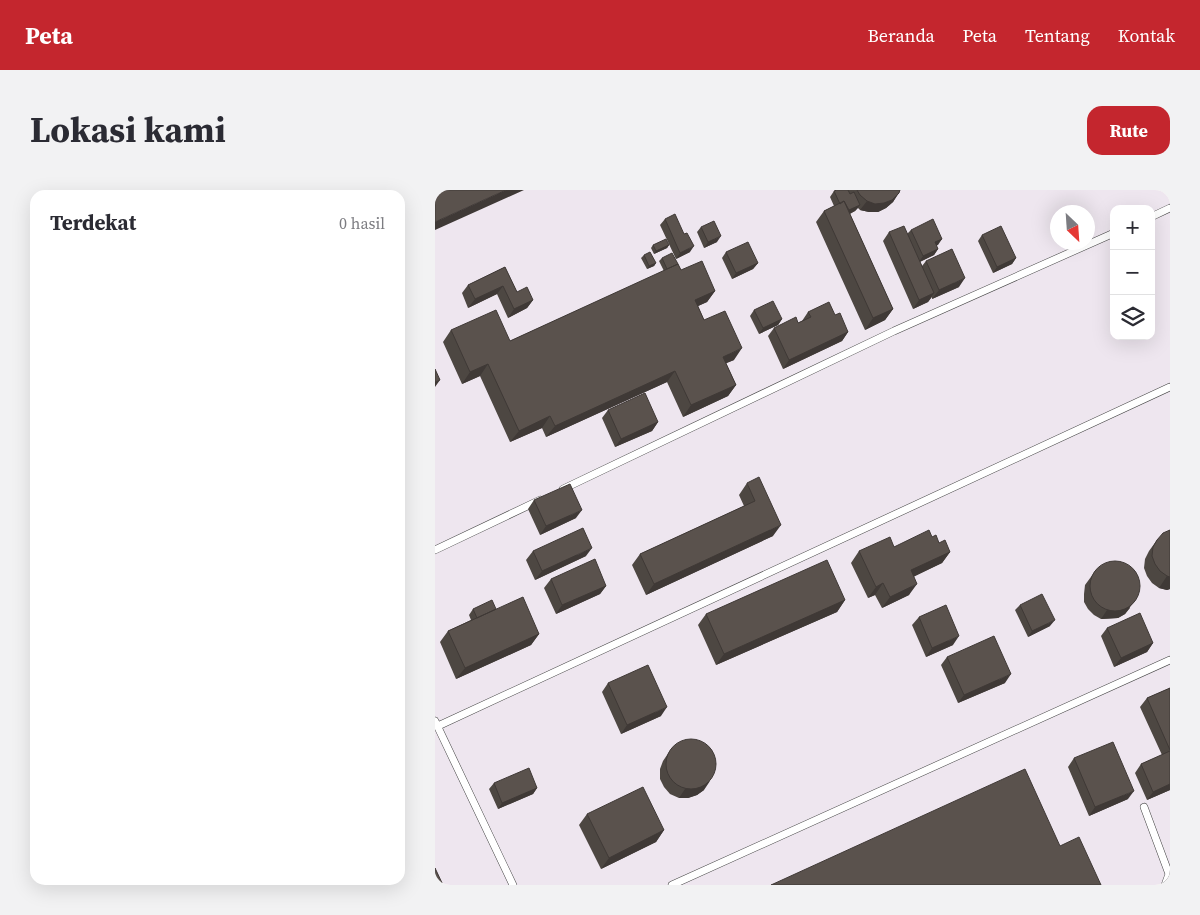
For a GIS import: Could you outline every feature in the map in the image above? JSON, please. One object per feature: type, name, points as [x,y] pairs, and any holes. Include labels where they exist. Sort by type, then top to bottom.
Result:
[{"type":"lane","points":[[1155,215],[1170,208]]},
{"type":"lane","points":[[552,494],[894,331],[1110,235]]},
{"type":"lane","points":[[513,885],[436,723],[1170,386]]},
{"type":"lane","points":[[435,550],[543,498]]},
{"type":"lane","points":[[673,885],[1170,660]]},
{"type":"lane","points":[[1144,807],[1169,874],[1165,885]]},
{"type":"shaded area","points":[[435,190],[1170,190],[1170,885],[435,885]]},
{"type":"building","points":[[435,190],[506,190],[435,222]]},
{"type":"building","points":[[848,190],[850,194],[854,192],[860,205],[849,210],[844,201],[840,204],[834,191]]},
{"type":"building","points":[[857,190],[900,190],[892,200],[875,204],[867,201]]},
{"type":"building","points":[[844,201],[893,309],[873,318],[824,211]]},
{"type":"building","points":[[675,214],[684,234],[687,233],[694,246],[680,253],[665,219]]},
{"type":"building","points":[[933,219],[942,239],[935,242],[938,249],[923,256],[911,230]]},
{"type":"building","points":[[714,221],[721,236],[708,242],[701,227]]},
{"type":"building","points":[[904,226],[934,293],[919,300],[889,232]]},
{"type":"building","points":[[1001,226],[1016,258],[997,267],[982,235]]},
{"type":"building","points":[[666,239],[669,245],[656,251],[653,245]]},
{"type":"building","points":[[748,242],[758,263],[736,273],[726,252]]},
{"type":"building","points":[[952,249],[965,278],[939,290],[926,261]]},
{"type":"building","points":[[650,252],[656,263],[649,266],[644,255]]},
{"type":"building","points":[[672,253],[678,264],[667,269],[662,258]]},
{"type":"building","points":[[702,261],[715,291],[695,300],[704,320],[725,311],[742,348],[723,357],[736,385],[691,405],[675,371],[555,426],[550,416],[519,431],[488,364],[470,372],[451,330],[496,310],[510,341],[678,264],[681,270]]},
{"type":"building","points":[[505,267],[517,292],[527,287],[533,300],[514,309],[503,286],[475,299],[468,285]]},
{"type":"building","points":[[773,301],[782,319],[763,328],[754,310]]},
{"type":"building","points":[[829,302],[835,315],[840,313],[848,332],[789,360],[774,328],[796,317],[798,323],[811,317],[808,312]]},
{"type":"building","points":[[435,369],[440,380],[435,382]]},
{"type":"building","points":[[645,393],[658,422],[621,439],[608,410]]},
{"type":"building","points":[[759,477],[781,525],[654,584],[640,554],[755,501],[747,483]]},
{"type":"building","points":[[570,484],[582,510],[546,526],[534,500]]},
{"type":"building","points":[[583,528],[592,548],[542,571],[533,551]]},
{"type":"building","points":[[929,530],[932,537],[936,535],[939,543],[945,540],[950,552],[911,570],[917,584],[890,597],[883,583],[876,587],[859,551],[890,537],[894,547]]},
{"type":"building","points":[[1170,530],[1170,577],[1160,571],[1152,556],[1153,547],[1157,540],[1163,533]]},
{"type":"building","points":[[595,559],[606,586],[562,605],[551,579]]},
{"type":"building","points":[[827,560],[845,600],[724,654],[706,614]]},
{"type":"building","points":[[1115,561],[1125,563],[1133,568],[1138,576],[1140,586],[1138,596],[1133,604],[1125,609],[1115,611],[1105,609],[1097,604],[1092,596],[1090,586],[1092,576],[1097,568],[1105,563]]},
{"type":"building","points":[[1042,594],[1055,620],[1032,631],[1020,605]]},
{"type":"building","points":[[523,597],[539,634],[465,668],[448,631]]},
{"type":"building","points":[[492,600],[496,609],[477,618],[473,609]]},
{"type":"building","points":[[946,605],[959,636],[932,648],[919,617]]},
{"type":"building","points":[[1140,613],[1153,643],[1121,658],[1107,628]]},
{"type":"building","points":[[994,636],[1011,674],[964,695],[947,657]]},
{"type":"building","points":[[648,665],[667,707],[627,725],[608,683]]},
{"type":"building","points":[[1170,688],[1170,750],[1147,698]]},
{"type":"building","points":[[686,739],[696,739],[709,746],[716,759],[716,769],[709,782],[696,789],[686,789],[677,785],[670,778],[666,769],[666,759],[670,750],[677,743]]},
{"type":"building","points":[[1113,742],[1134,791],[1095,807],[1074,758]]},
{"type":"building","points":[[1170,751],[1170,784],[1153,792],[1141,764]]},
{"type":"building","points":[[529,768],[537,788],[502,803],[494,783]]},
{"type":"building","points":[[1025,769],[1060,846],[1079,837],[1101,885],[771,885]]},
{"type":"building","points":[[643,787],[664,830],[609,858],[587,814]]},
{"type":"building","points":[[435,868],[443,885],[435,885]]}]
